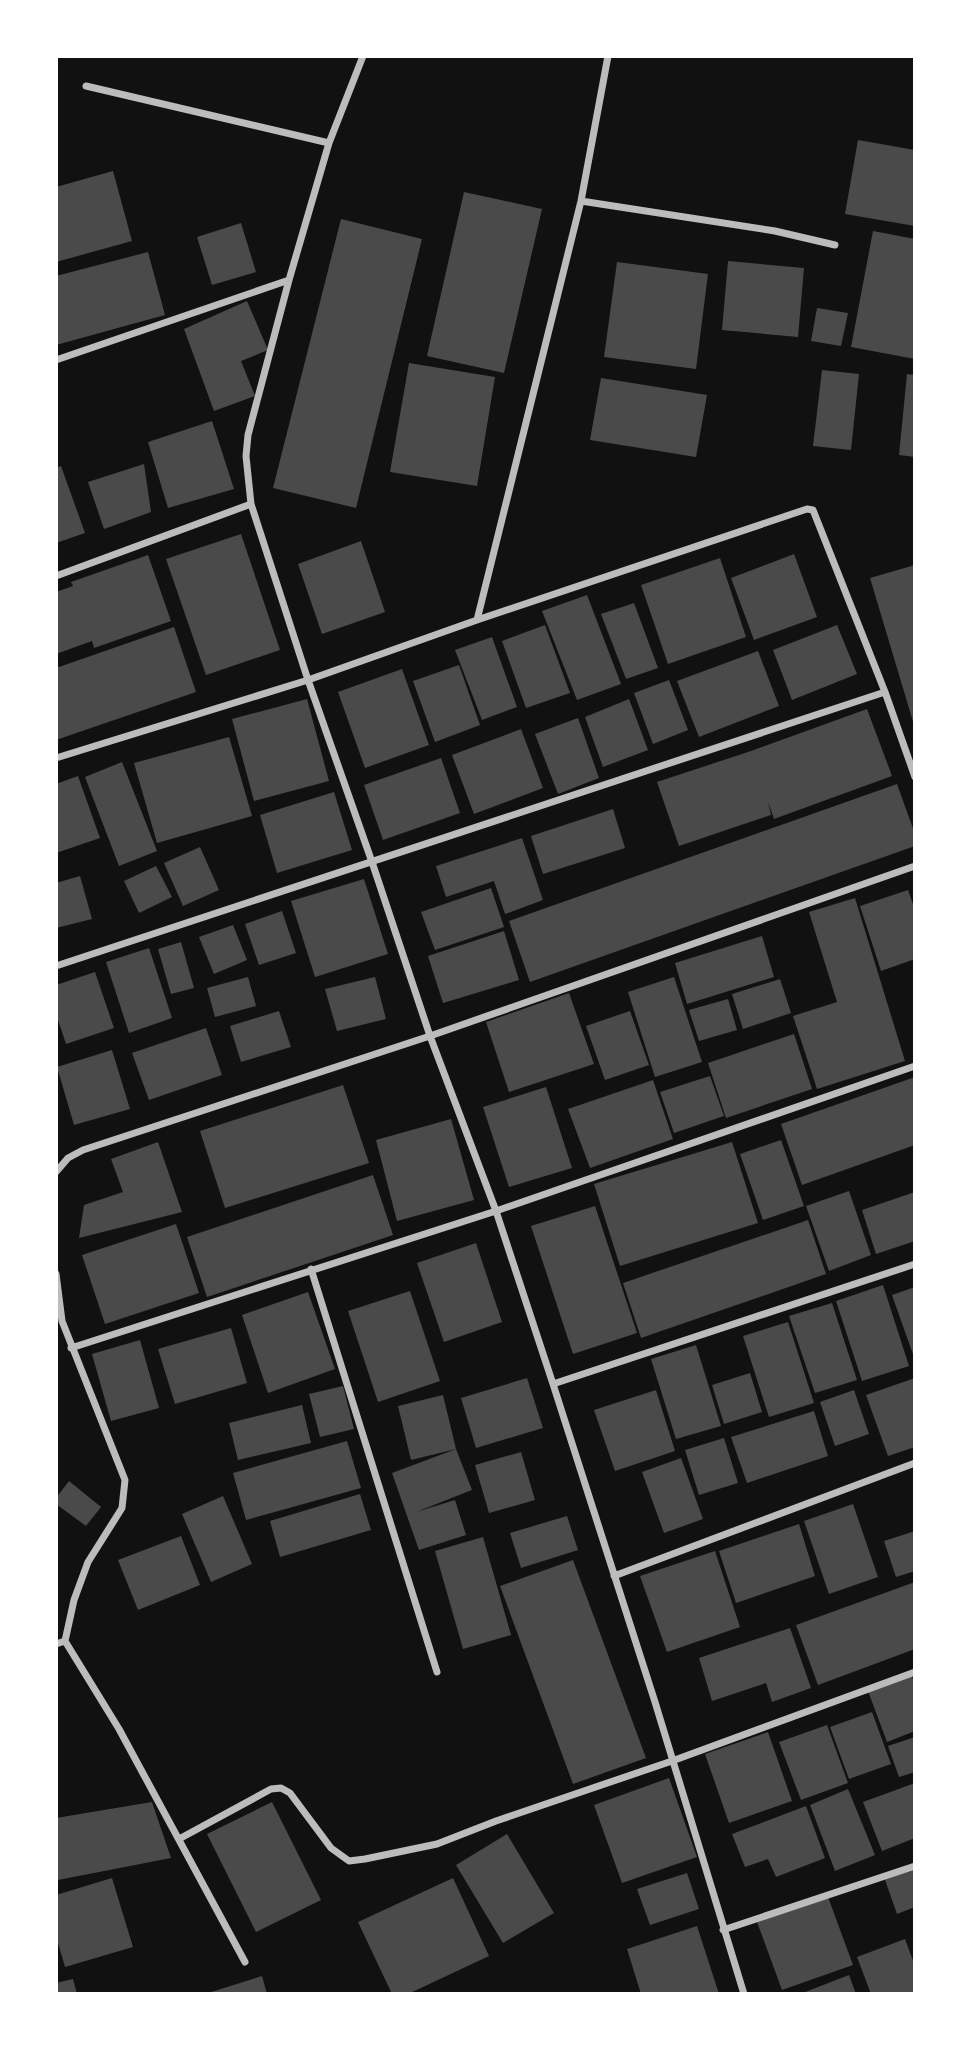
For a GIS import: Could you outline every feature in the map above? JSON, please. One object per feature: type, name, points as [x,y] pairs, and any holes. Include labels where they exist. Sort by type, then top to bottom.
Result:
[{"type":"street","points":[[363,56],[328,142],[248,435],[246,456],[251,504],[308,680],[430,1036],[496,1211],[614,1576],[744,1994]]},
{"type":"street","points":[[477,620],[581,201],[608,56]]},
{"type":"street","points":[[86,86],[328,142]]},
{"type":"street","points":[[581,201],[775,232],[835,245]]},
{"type":"street","points":[[56,360],[289,280]]},
{"type":"street","points":[[56,576],[251,504]]},
{"type":"street","points":[[56,758],[308,680],[807,509],[814,510],[915,777]]},
{"type":"street","points":[[56,966],[885,692]]},
{"type":"street","points":[[56,1172],[68,1158],[83,1150],[430,1036],[915,866]]},
{"type":"street","points":[[71,1348],[496,1211],[915,1066]]},
{"type":"street","points":[[553,1384],[915,1264]]},
{"type":"street","points":[[311,1269],[437,1672]]},
{"type":"street","points":[[56,1274],[62,1321],[71,1348],[125,1480],[122,1508],[88,1562],[74,1600],[65,1641],[119,1730],[245,1962]]},
{"type":"street","points":[[614,1576],[915,1464]]},
{"type":"street","points":[[56,1644],[65,1641]]},
{"type":"street","points":[[179,1839],[271,1790],[281,1788],[290,1793],[331,1848],[349,1861],[437,1844],[915,1672]]},
{"type":"street","points":[[723,1930],[915,1866]]},
{"type":"building","points":[[858,140],[915,150],[915,226],[845,214]]},
{"type":"building","points":[[113,171],[132,241],[56,262],[56,187]]},
{"type":"building","points":[[464,192],[542,209],[504,373],[427,356]]},
{"type":"building","points":[[341,219],[422,239],[356,508],[273,488]]},
{"type":"building","points":[[241,223],[256,272],[212,285],[197,237]]},
{"type":"building","points":[[873,231],[915,239],[915,359],[851,347]]},
{"type":"building","points":[[148,252],[165,315],[56,345],[56,276]]},
{"type":"building","points":[[728,261],[804,268],[798,337],[722,330]]},
{"type":"building","points":[[617,262],[708,274],[696,369],[604,357]]},
{"type":"building","points":[[247,301],[268,350],[241,361],[255,396],[214,411],[184,329]]},
{"type":"building","points":[[817,308],[848,313],[841,346],[811,341]]},
{"type":"building","points":[[409,363],[495,377],[477,486],[390,472]]},
{"type":"building","points":[[822,370],[859,374],[851,450],[813,446]]},
{"type":"building","points":[[907,374],[915,375],[915,457],[899,455]]},
{"type":"building","points":[[601,378],[707,395],[696,457],[590,440]]},
{"type":"building","points":[[212,421],[234,489],[168,508],[148,442]]},
{"type":"building","points":[[144,464],[151,512],[104,529],[88,482]]},
{"type":"building","points":[[61,466],[85,533],[56,543],[56,468]]},
{"type":"building","points":[[241,534],[280,650],[206,675],[166,559]]},
{"type":"building","points":[[361,541],[385,612],[322,634],[298,564]]},
{"type":"building","points":[[794,554],[817,617],[754,640],[731,578]]},
{"type":"building","points":[[148,555],[171,621],[94,648],[92,641],[56,654],[56,592],[73,586],[71,582]]},
{"type":"building","points":[[720,558],[746,637],[668,664],[641,585]]},
{"type":"building","points":[[915,565],[915,725],[914,725],[870,578]]},
{"type":"building","points":[[587,595],[621,684],[577,700],[542,611]]},
{"type":"building","points":[[634,603],[658,668],[626,679],[601,614]]},
{"type":"building","points":[[545,625],[570,693],[526,708],[502,641]]},
{"type":"building","points":[[837,625],[857,674],[792,700],[773,650]]},
{"type":"building","points":[[174,627],[196,692],[56,740],[56,668]]},
{"type":"building","points":[[492,637],[517,707],[482,720],[455,650]]},
{"type":"building","points":[[758,651],[779,706],[699,737],[677,681]]},
{"type":"building","points":[[459,665],[480,725],[435,742],[413,681]]},
{"type":"building","points":[[402,669],[429,745],[365,768],[338,692]]},
{"type":"building","points":[[669,680],[688,730],[653,744],[634,693]]},
{"type":"building","points":[[307,699],[329,781],[254,801],[232,719]]},
{"type":"building","points":[[629,699],[648,750],[603,767],[585,717]]},
{"type":"building","points":[[867,709],[892,776],[774,819],[768,802],[771,815],[679,846],[657,782]]},
{"type":"building","points":[[578,718],[599,778],[558,794],[535,734]]},
{"type":"building","points":[[521,729],[543,788],[474,814],[452,755]]},
{"type":"building","points":[[229,737],[252,816],[157,843],[134,763]]},
{"type":"building","points":[[441,758],[460,813],[383,840],[364,785]]},
{"type":"building","points":[[122,762],[157,851],[119,866],[85,777]]},
{"type":"building","points":[[78,776],[100,838],[56,853],[56,784]]},
{"type":"building","points":[[897,784],[915,834],[915,846],[530,982],[509,921]]},
{"type":"building","points":[[334,792],[352,850],[277,873],[260,815]]},
{"type":"building","points":[[613,809],[625,848],[543,874],[531,836]]},
{"type":"building","points":[[522,838],[543,900],[505,914],[494,881],[446,897],[436,866]]},
{"type":"building","points":[[200,847],[219,890],[183,906],[164,863]]},
{"type":"building","points":[[156,866],[172,897],[139,913],[124,881]]},
{"type":"building","points":[[80,876],[92,919],[56,928],[56,883]]},
{"type":"building","points":[[364,879],[388,954],[315,977],[291,901]]},
{"type":"building","points":[[491,888],[504,927],[435,950],[421,912]]},
{"type":"building","points":[[908,890],[915,910],[915,959],[881,971],[860,906]]},
{"type":"building","points":[[855,898],[905,1061],[817,1089],[793,1016],[837,1002],[809,912]]},
{"type":"building","points":[[282,911],[296,953],[259,965],[245,924]]},
{"type":"building","points":[[233,925],[247,960],[214,974],[199,937]]},
{"type":"building","points":[[504,931],[519,980],[443,1003],[428,956]]},
{"type":"building","points":[[762,936],[774,977],[687,1004],[675,963]]},
{"type":"building","points":[[181,942],[194,988],[171,994],[158,949]]},
{"type":"building","points":[[149,948],[172,1018],[129,1033],[106,962]]},
{"type":"building","points":[[95,972],[114,1028],[66,1044],[56,1014],[56,985]]},
{"type":"building","points":[[248,977],[256,1006],[215,1017],[207,988]]},
{"type":"building","points":[[375,977],[386,1019],[337,1031],[325,989]]},
{"type":"building","points":[[674,977],[702,1062],[655,1077],[628,992]]},
{"type":"building","points":[[780,979],[791,1013],[743,1029],[732,994]]},
{"type":"building","points":[[569,993],[594,1064],[509,1092],[486,1022]]},
{"type":"building","points":[[728,999],[737,1030],[699,1041],[689,1010]]},
{"type":"building","points":[[279,1011],[291,1047],[241,1062],[230,1026]]},
{"type":"building","points":[[630,1011],[649,1065],[605,1080],[586,1026]]},
{"type":"building","points":[[206,1028],[222,1075],[149,1100],[132,1053]]},
{"type":"building","points":[[794,1034],[812,1089],[726,1118],[708,1063]]},
{"type":"building","points":[[112,1050],[130,1109],[74,1125],[57,1067]]},
{"type":"building","points":[[710,1076],[724,1116],[674,1133],[660,1092]]},
{"type":"building","points":[[915,1077],[915,1145],[802,1185],[781,1124]]},
{"type":"building","points":[[653,1080],[673,1139],[590,1168],[568,1109]]},
{"type":"building","points":[[343,1085],[369,1163],[225,1208],[200,1131]]},
{"type":"building","points":[[546,1087],[572,1168],[509,1187],[483,1107]]},
{"type":"building","points":[[451,1119],[474,1200],[397,1221],[376,1140]]},
{"type":"building","points":[[781,1140],[804,1206],[763,1220],[740,1154]]},
{"type":"building","points":[[158,1142],[182,1212],[79,1238],[84,1205],[123,1192],[111,1159]]},
{"type":"building","points":[[732,1142],[758,1223],[620,1266],[594,1184]]},
{"type":"building","points":[[373,1175],[393,1235],[207,1297],[187,1237]]},
{"type":"building","points":[[849,1191],[871,1255],[829,1271],[806,1206]]},
{"type":"building","points":[[915,1192],[915,1241],[876,1254],[862,1210]]},
{"type":"building","points":[[595,1206],[637,1333],[573,1354],[531,1226]]},
{"type":"building","points":[[808,1220],[826,1274],[641,1338],[623,1283]]},
{"type":"building","points":[[176,1224],[199,1293],[105,1324],[82,1255]]},
{"type":"building","points":[[476,1243],[502,1322],[444,1342],[417,1263]]},
{"type":"building","points":[[883,1285],[909,1366],[862,1381],[836,1301]]},
{"type":"building","points":[[915,1287],[915,1360],[892,1295]]},
{"type":"building","points":[[410,1291],[440,1381],[378,1402],[348,1311]]},
{"type":"building","points":[[308,1292],[335,1369],[268,1393],[242,1315]]},
{"type":"building","points":[[832,1303],[857,1380],[815,1393],[789,1316]]},
{"type":"building","points":[[788,1322],[814,1403],[769,1417],[743,1336]]},
{"type":"building","points":[[231,1328],[247,1383],[175,1404],[158,1349]]},
{"type":"building","points":[[140,1340],[159,1408],[111,1421],[92,1354]]},
{"type":"building","points":[[696,1345],[721,1426],[676,1439],[651,1359]]},
{"type":"building","points":[[750,1373],[762,1412],[724,1424],[712,1385]]},
{"type":"building","points":[[527,1378],[543,1428],[476,1448],[461,1398]]},
{"type":"building","points":[[915,1378],[915,1447],[888,1456],[866,1395]]},
{"type":"building","points":[[343,1386],[354,1429],[320,1437],[309,1394]]},
{"type":"building","points":[[656,1390],[675,1451],[615,1471],[594,1410]]},
{"type":"building","points":[[854,1390],[869,1434],[835,1446],[820,1402]]},
{"type":"building","points":[[443,1395],[456,1449],[411,1460],[398,1406]]},
{"type":"building","points":[[302,1405],[311,1443],[238,1460],[229,1423]]},
{"type":"building","points":[[814,1411],[828,1456],[747,1483],[731,1437]]},
{"type":"building","points":[[724,1438],[738,1483],[699,1495],[685,1450]]},
{"type":"building","points":[[347,1441],[361,1488],[246,1520],[233,1473]]},
{"type":"building","points":[[456,1449],[472,1490],[416,1512],[455,1500],[466,1535],[419,1550],[392,1473]]},
{"type":"building","points":[[521,1452],[535,1500],[489,1513],[475,1465]]},
{"type":"building","points":[[681,1458],[703,1519],[664,1533],[642,1472]]},
{"type":"building","points":[[69,1481],[101,1507],[86,1526],[56,1504],[56,1498]]},
{"type":"building","points":[[360,1494],[371,1530],[280,1557],[270,1521]]},
{"type":"building","points":[[223,1496],[252,1564],[211,1582],[182,1514]]},
{"type":"building","points":[[853,1504],[878,1577],[829,1594],[804,1521]]},
{"type":"building","points":[[567,1516],[578,1550],[521,1568],[510,1533]]},
{"type":"building","points":[[799,1524],[815,1576],[736,1603],[719,1551]]},
{"type":"building","points":[[915,1531],[915,1571],[896,1577],[884,1541]]},
{"type":"building","points":[[181,1536],[200,1585],[138,1610],[118,1560]]},
{"type":"building","points":[[483,1537],[511,1635],[463,1649],[435,1551]]},
{"type":"building","points":[[715,1551],[740,1627],[667,1652],[640,1576]]},
{"type":"building","points":[[573,1560],[646,1758],[573,1784],[500,1586]]},
{"type":"building","points":[[915,1582],[915,1649],[818,1685],[796,1625]]},
{"type":"building","points":[[790,1628],[811,1688],[772,1702],[766,1683],[712,1701],[699,1658]]},
{"type":"building","points":[[911,1674],[915,1684],[915,1731],[887,1742],[868,1691]]},
{"type":"building","points":[[872,1712],[891,1764],[849,1779],[830,1727]]},
{"type":"building","points":[[827,1725],[848,1783],[801,1800],[779,1742]]},
{"type":"building","points":[[768,1732],[792,1801],[729,1823],[705,1754]]},
{"type":"building","points":[[915,1737],[915,1772],[899,1777],[888,1746]]},
{"type":"building","points":[[669,1778],[697,1857],[622,1883],[594,1805]]},
{"type":"building","points":[[915,1783],[915,1838],[882,1851],[863,1802]]},
{"type":"building","points":[[848,1789],[875,1855],[835,1871],[810,1805]]},
{"type":"building","points":[[152,1802],[171,1858],[58,1880],[56,1818]]},
{"type":"building","points":[[272,1802],[321,1900],[256,1932],[207,1834]]},
{"type":"building","points":[[806,1806],[825,1858],[776,1877],[768,1859],[745,1867],[732,1834]]},
{"type":"building","points":[[507,1834],[554,1913],[503,1943],[456,1865]]},
{"type":"building","points":[[915,1866],[915,1907],[897,1914],[884,1877]]},
{"type":"building","points":[[687,1873],[699,1909],[650,1925],[637,1889]]},
{"type":"building","points":[[112,1878],[133,1947],[65,1967],[56,1936],[56,1895]]},
{"type":"building","points":[[453,1878],[489,1956],[408,1994],[392,1994],[358,1922]]},
{"type":"building","points":[[828,1897],[853,1965],[782,1990],[757,1922]]},
{"type":"building","points":[[697,1926],[719,1994],[641,1994],[627,1949]]},
{"type":"building","points":[[905,1939],[915,1966],[915,1994],[871,1994],[857,1957]]},
{"type":"building","points":[[849,1975],[856,1994],[800,1994]]},
{"type":"building","points":[[262,1976],[267,1994],[208,1994],[208,1993]]},
{"type":"building","points":[[73,1979],[77,1994],[56,1994],[56,1983]]}]
